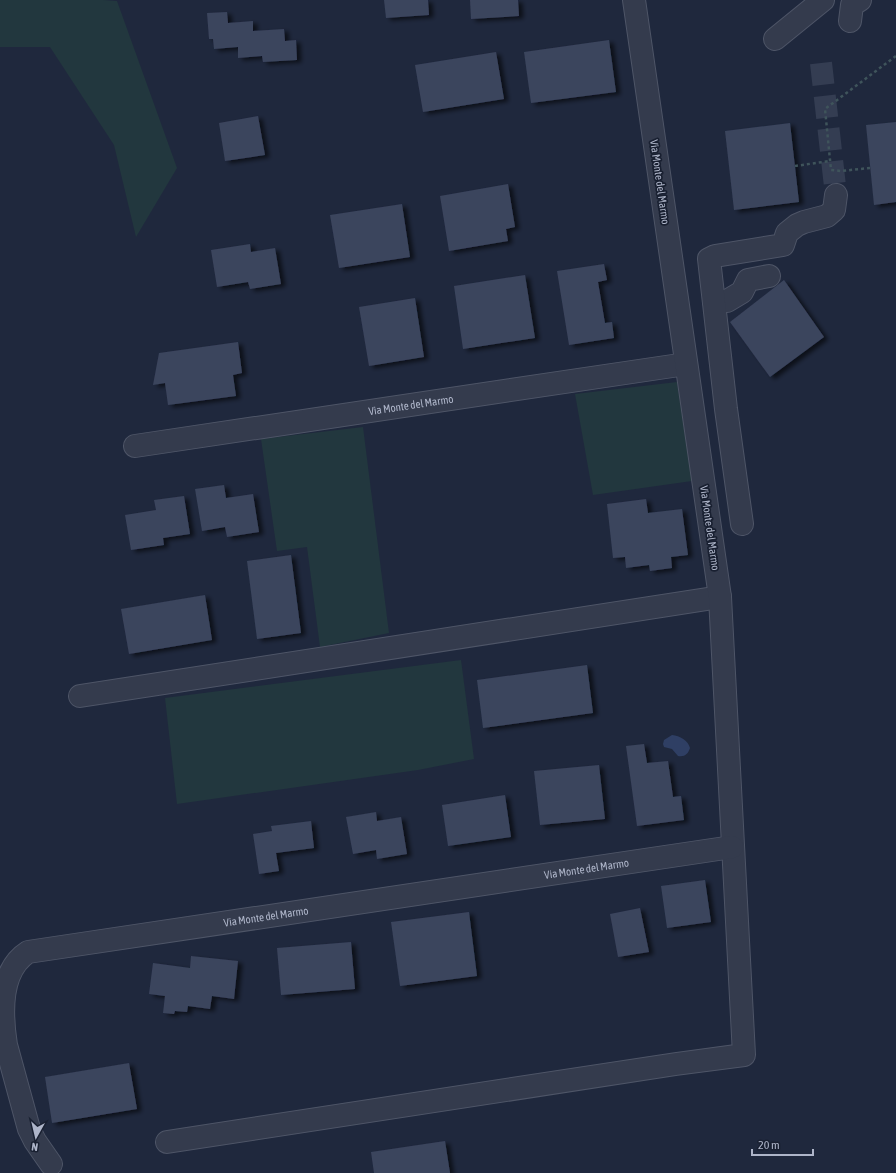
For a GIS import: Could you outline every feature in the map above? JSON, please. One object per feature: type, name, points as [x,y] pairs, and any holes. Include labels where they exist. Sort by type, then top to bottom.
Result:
[{"type":"street","name":"Via Monte del Marmo","points":[[167,1142],[676,1064],[744,1055],[720,597],[634,0]]},
{"type":"street","points":[[775,39],[823,0]]},
{"type":"street","points":[[850,21],[852,6],[860,0]]},
{"type":"street","points":[[742,524],[726,409],[709,259],[715,256],[783,245],[787,233],[797,225],[826,216],[834,210],[836,195]]},
{"type":"street","points":[[714,301],[727,300],[742,292],[748,280],[769,276]]},
{"type":"street","name":"Via Monte del Marmo","points":[[135,446],[686,364]]},
{"type":"street","points":[[80,696],[720,597]]},
{"type":"street","name":"Via Monte del Marmo","points":[[51,1164],[35,1141],[29,1129],[6,1045],[4,1030],[2,1001],[5,979],[12,964],[28,952],[732,847]]},
{"type":"path","points":[[870,168],[841,171],[831,170],[825,109],[896,56]]},
{"type":"path","points":[[795,166],[830,161]]},
{"type":"shaded area","points":[[0,0],[117,1],[177,168],[136,237],[114,145],[50,47],[0,47]]},
{"type":"shaded area","points":[[677,382],[692,481],[593,495],[575,394]]},
{"type":"shaded area","points":[[363,427],[389,633],[320,647],[307,547],[277,551],[261,439]]},
{"type":"shaded area","points":[[461,660],[474,759],[418,770],[177,804],[165,698]]},
{"type":"water","points":[[672,735],[681,737],[689,745],[690,748],[686,755],[678,756],[672,749],[664,747],[664,740]]},
{"type":"building","points":[[384,0],[428,0],[429,15],[386,18]]},
{"type":"building","points":[[470,0],[518,0],[519,16],[471,19]]},
{"type":"building","points":[[227,12],[228,23],[253,21],[253,31],[284,29],[285,41],[296,40],[297,60],[263,62],[262,56],[238,58],[238,47],[214,49],[213,39],[209,39],[207,13]]},
{"type":"building","points":[[609,40],[616,92],[531,103],[524,52]]},
{"type":"building","points":[[496,52],[504,99],[423,112],[415,65]]},
{"type":"building","points":[[258,116],[265,155],[225,161],[219,123]]},
{"type":"building","points":[[896,122],[896,202],[874,205],[866,125]]},
{"type":"building","points":[[790,123],[799,202],[734,210],[725,131]]},
{"type":"building","points":[[508,184],[515,227],[506,229],[508,241],[449,251],[440,196]]},
{"type":"building","points":[[402,204],[410,257],[339,268],[330,215]]},
{"type":"building","points":[[250,244],[251,252],[275,248],[281,284],[250,289],[248,282],[217,287],[211,250]]},
{"type":"building","points":[[604,264],[607,280],[598,282],[605,323],[612,322],[614,338],[569,345],[557,271]]},
{"type":"building","points":[[525,275],[535,338],[463,349],[454,286]]},
{"type":"building","points":[[784,280],[824,337],[770,377],[730,322]]},
{"type":"building","points":[[415,298],[424,357],[369,366],[359,307]]},
{"type":"building","points":[[238,342],[242,373],[233,375],[236,396],[168,405],[165,383],[153,385],[159,353]]},
{"type":"building","points":[[224,485],[226,498],[253,494],[259,532],[227,537],[225,527],[202,531],[195,489]]},
{"type":"building","points":[[184,496],[190,534],[163,538],[164,545],[131,550],[125,515],[156,510],[154,500]]},
{"type":"building","points":[[646,499],[648,513],[682,509],[688,555],[671,557],[672,568],[650,571],[649,565],[626,568],[625,557],[613,558],[607,504]]},
{"type":"building","points":[[291,555],[301,633],[257,639],[247,561]]},
{"type":"building","points":[[205,595],[212,640],[129,654],[121,609]]},
{"type":"building","points":[[587,665],[593,713],[483,728],[477,680]]},
{"type":"building","points":[[644,744],[647,763],[668,761],[673,797],[681,796],[684,820],[637,826],[626,746]]},
{"type":"building","points":[[599,765],[605,819],[540,825],[534,771]]},
{"type":"building","points":[[505,795],[511,837],[448,846],[442,805]]},
{"type":"building","points":[[376,812],[377,821],[401,817],[407,854],[377,859],[376,850],[353,854],[346,817]]},
{"type":"building","points":[[311,821],[314,848],[276,853],[279,871],[259,874],[253,834],[272,831],[271,826]]},
{"type":"building","points":[[705,880],[711,922],[667,928],[661,886]]},
{"type":"building","points":[[640,908],[649,952],[618,957],[610,914]]},
{"type":"building","points":[[469,912],[477,976],[400,986],[391,922]]},
{"type":"building","points":[[351,942],[355,989],[281,995],[277,948]]},
{"type":"building","points":[[191,956],[238,961],[234,999],[212,996],[210,1009],[188,1006],[187,1012],[175,1011],[174,1014],[163,1013],[165,996],[149,994],[153,963],[190,968]]},
{"type":"building","points":[[129,1063],[137,1109],[52,1123],[45,1077]]},
{"type":"building","points":[[445,1141],[450,1173],[374,1173],[371,1152]]},
{"type":"tunnel","points":[[821,63],[836,195]]}]
